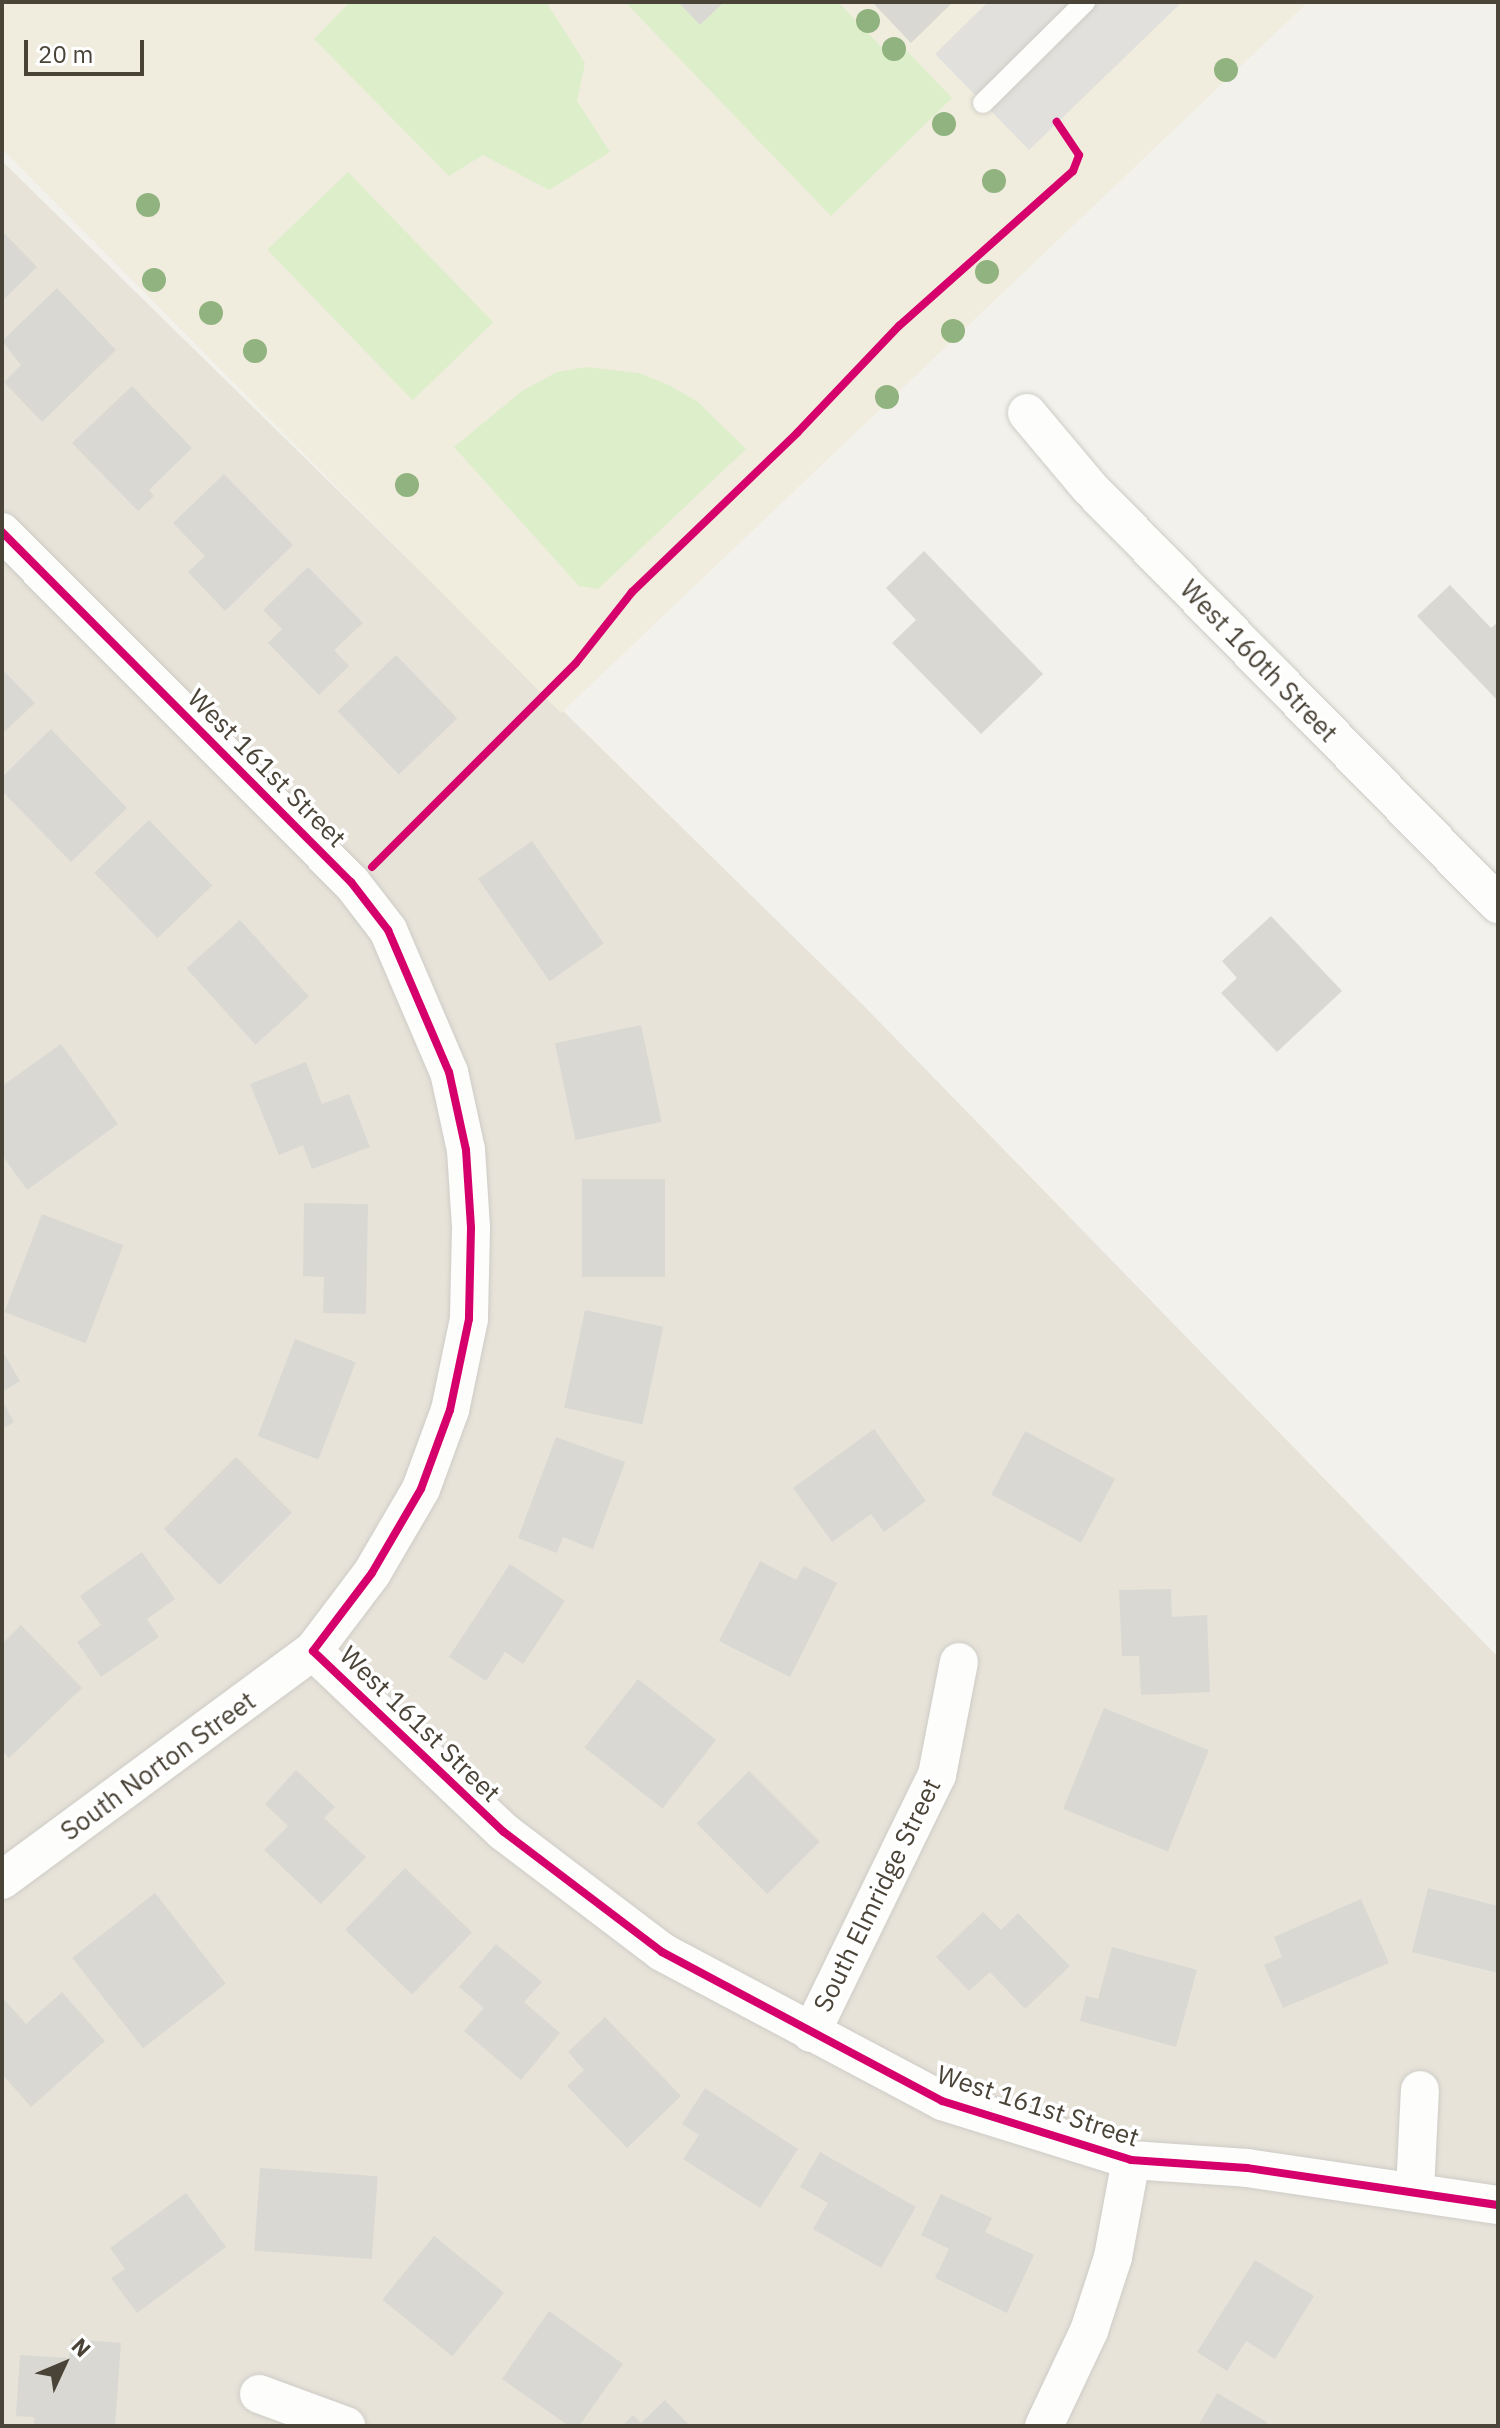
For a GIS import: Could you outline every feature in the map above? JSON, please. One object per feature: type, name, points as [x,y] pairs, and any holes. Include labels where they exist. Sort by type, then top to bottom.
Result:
[{"type":"street","name":"West 160th Street","points":[[1027,413],[1090,488],[1498,904]]},
{"type":"street","name":"West 161st Street","points":[[2,532],[351,882],[388,930],[449,1072],[466,1150],[471,1228],[469,1319],[450,1410],[421,1489],[372,1573],[313,1651],[504,1832],[662,1952],[942,2101],[1131,2160],[1247,2168],[1498,2205]]},
{"type":"street","name":"South Norton Street","points":[[2,1880],[313,1651]]},
{"type":"street","name":"South Elmridge Street","points":[[811,2033],[937,1775],[959,1662]]},
{"type":"street","points":[[1415,2191],[1420,2090]]},
{"type":"street","points":[[1044,2426],[1089,2331],[1108,2272],[1131,2160]]},
{"type":"street","points":[[259,2394],[346,2426]]},
{"type":"lane","points":[[983,103],[1085,2]]},
{"type":"shaded area","points":[[8,2],[1308,2],[561,713],[2,149],[2,12]]},
{"type":"shaded area","points":[[988,2],[1182,2],[1029,150],[935,54]]},
{"type":"shaded area","points":[[2,161],[863,1005],[1498,1657],[1498,2426],[2,2426]]},
{"type":"green space","points":[[350,2],[546,2],[585,63],[577,101],[610,152],[549,190],[483,155],[449,176],[314,39]]},
{"type":"green space","points":[[625,2],[678,2],[700,25],[724,2],[838,2],[895,61],[907,51],[952,98],[831,216]]},
{"type":"green space","points":[[348,172],[493,322],[413,400],[267,250]]},
{"type":"green space","points":[[586,367],[639,373],[669,385],[698,402],[746,449],[598,589],[579,586],[454,447],[522,391],[557,372]]},
{"type":"building","points":[[678,2],[724,2],[700,25]]},
{"type":"building","points":[[872,2],[953,2],[911,43]]},
{"type":"building","points":[[2,231],[37,267],[2,301]]},
{"type":"building","points":[[57,288],[116,350],[42,422],[4,382],[21,365],[2,341]]},
{"type":"building","points":[[132,386],[192,448],[149,490],[154,496],[138,511],[72,443]]},
{"type":"building","points":[[224,474],[293,545],[225,611],[188,572],[205,556],[173,523]]},
{"type":"building","points":[[924,551],[1043,674],[981,734],[892,643],[916,620],[886,588]]},
{"type":"building","points":[[308,567],[363,623],[334,650],[349,666],[319,695],[268,643],[282,629],[263,610]]},
{"type":"building","points":[[1450,585],[1491,628],[1498,622],[1498,701],[1417,616]]},
{"type":"building","points":[[396,655],[457,718],[399,775],[338,711]]},
{"type":"building","points":[[2,669],[35,703],[2,734]]},
{"type":"building","points":[[51,729],[127,808],[71,862],[2,791],[2,777]]},
{"type":"building","points":[[149,820],[212,885],[158,938],[94,873]]},
{"type":"building","points":[[532,841],[604,943],[550,981],[478,879]]},
{"type":"building","points":[[1271,916],[1342,991],[1277,1052],[1221,993],[1237,978],[1222,961]]},
{"type":"building","points":[[240,920],[309,997],[255,1045],[186,968]]},
{"type":"building","points":[[641,1025],[662,1122],[576,1140],[555,1043]]},
{"type":"building","points":[[61,1044],[118,1124],[27,1190],[2,1155],[2,1086]]},
{"type":"building","points":[[306,1062],[322,1104],[349,1094],[370,1147],[312,1169],[303,1145],[279,1155],[250,1084]]},
{"type":"building","points":[[582,1179],[665,1179],[665,1277],[582,1277]]},
{"type":"building","points":[[304,1203],[368,1204],[366,1314],[323,1313],[324,1277],[303,1276]]},
{"type":"building","points":[[42,1214],[123,1245],[86,1343],[4,1312]]},
{"type":"building","points":[[585,1310],[663,1327],[642,1424],[564,1408]]},
{"type":"building","points":[[295,1339],[356,1362],[318,1459],[258,1436]]},
{"type":"building","points":[[2,1350],[20,1381],[2,1392]]},
{"type":"building","points":[[2,1400],[14,1422],[2,1429]]},
{"type":"building","points":[[874,1429],[926,1501],[884,1532],[871,1514],[832,1542],[793,1488]]},
{"type":"building","points":[[1025,1431],[1115,1479],[1081,1542],[991,1495]]},
{"type":"building","points":[[556,1437],[625,1462],[593,1549],[563,1537],[557,1553],[518,1538]]},
{"type":"building","points":[[236,1457],[292,1513],[220,1585],[164,1529]]},
{"type":"building","points":[[142,1552],[175,1599],[147,1619],[159,1637],[101,1677],[77,1642],[101,1625],[80,1596]]},
{"type":"building","points":[[760,1561],[796,1580],[804,1566],[837,1583],[790,1677],[719,1641]]},
{"type":"building","points":[[510,1564],[565,1601],[523,1664],[505,1652],[486,1681],[449,1657]]},
{"type":"building","points":[[1171,1589],[1172,1617],[1207,1615],[1210,1692],[1141,1695],[1139,1656],[1122,1656],[1119,1590]]},
{"type":"building","points":[[21,1625],[82,1688],[9,1758],[2,1751],[2,1644]]},
{"type":"building","points":[[638,1679],[716,1740],[662,1809],[584,1748]]},
{"type":"building","points":[[1104,1708],[1209,1750],[1168,1851],[1063,1809]]},
{"type":"building","points":[[296,1770],[335,1807],[324,1818],[366,1857],[321,1904],[264,1850],[288,1826],[265,1804]]},
{"type":"building","points":[[749,1771],[820,1842],[767,1894],[697,1823]]},
{"type":"building","points":[[405,1868],[472,1933],[412,1994],[345,1930]]},
{"type":"building","points":[[1428,1888],[1498,1906],[1498,1973],[1412,1952]]},
{"type":"building","points":[[155,1893],[226,1984],[143,2048],[72,1958]]},
{"type":"building","points":[[1361,1899],[1389,1963],[1283,2008],[1264,1965],[1282,1957],[1274,1937]]},
{"type":"building","points":[[983,1912],[1001,1930],[1018,1913],[1070,1966],[1025,2009],[990,1972],[969,1991],[936,1957]]},
{"type":"building","points":[[496,1944],[542,1982],[524,2002],[560,2033],[521,2080],[464,2031],[484,2008],[459,1987]]},
{"type":"building","points":[[1112,1947],[1197,1970],[1176,2047],[1080,2021],[1086,1996],[1098,1999]]},
{"type":"building","points":[[62,1992],[105,2041],[31,2107],[2,2074],[2,1997],[26,2024]]},
{"type":"building","points":[[605,2017],[681,2096],[627,2148],[567,2086],[584,2070],[568,2052]]},
{"type":"building","points":[[705,2088],[798,2149],[760,2208],[683,2159],[699,2135],[682,2124]]},
{"type":"building","points":[[820,2152],[916,2207],[881,2268],[813,2229],[828,2203],[800,2187]]},
{"type":"building","points":[[260,2168],[378,2176],[372,2259],[254,2251]]},
{"type":"building","points":[[186,2193],[226,2247],[137,2313],[111,2278],[125,2269],[110,2248]]},
{"type":"building","points":[[941,2194],[992,2218],[985,2232],[1034,2255],[1007,2313],[935,2278],[949,2249],[921,2235]]},
{"type":"building","points":[[434,2236],[504,2293],[452,2356],[382,2300]]},
{"type":"building","points":[[1255,2260],[1314,2296],[1275,2359],[1246,2341],[1227,2371],[1197,2352]]},
{"type":"building","points":[[549,2311],[623,2364],[579,2426],[569,2426],[502,2379]]},
{"type":"building","points":[[71,2339],[121,2343],[115,2426],[34,2426],[34,2417],[16,2416],[20,2355],[69,2358]]},
{"type":"building","points":[[1217,2393],[1267,2422],[1265,2426],[1198,2426]]},
{"type":"building","points":[[665,2400],[690,2426],[622,2426],[633,2415],[641,2423]]},
{"type":"cycle path","points":[[372,867],[576,663],[632,592],[797,433],[899,326],[1073,171],[1079,155],[1057,122]]},
{"type":"cycle path","points":[[2,532],[351,882],[388,930],[449,1072],[466,1150],[471,1228],[469,1319],[450,1410],[421,1489],[372,1573],[313,1651],[504,1832],[662,1952],[942,2101],[1131,2160],[1247,2168],[1498,2205]]}]
